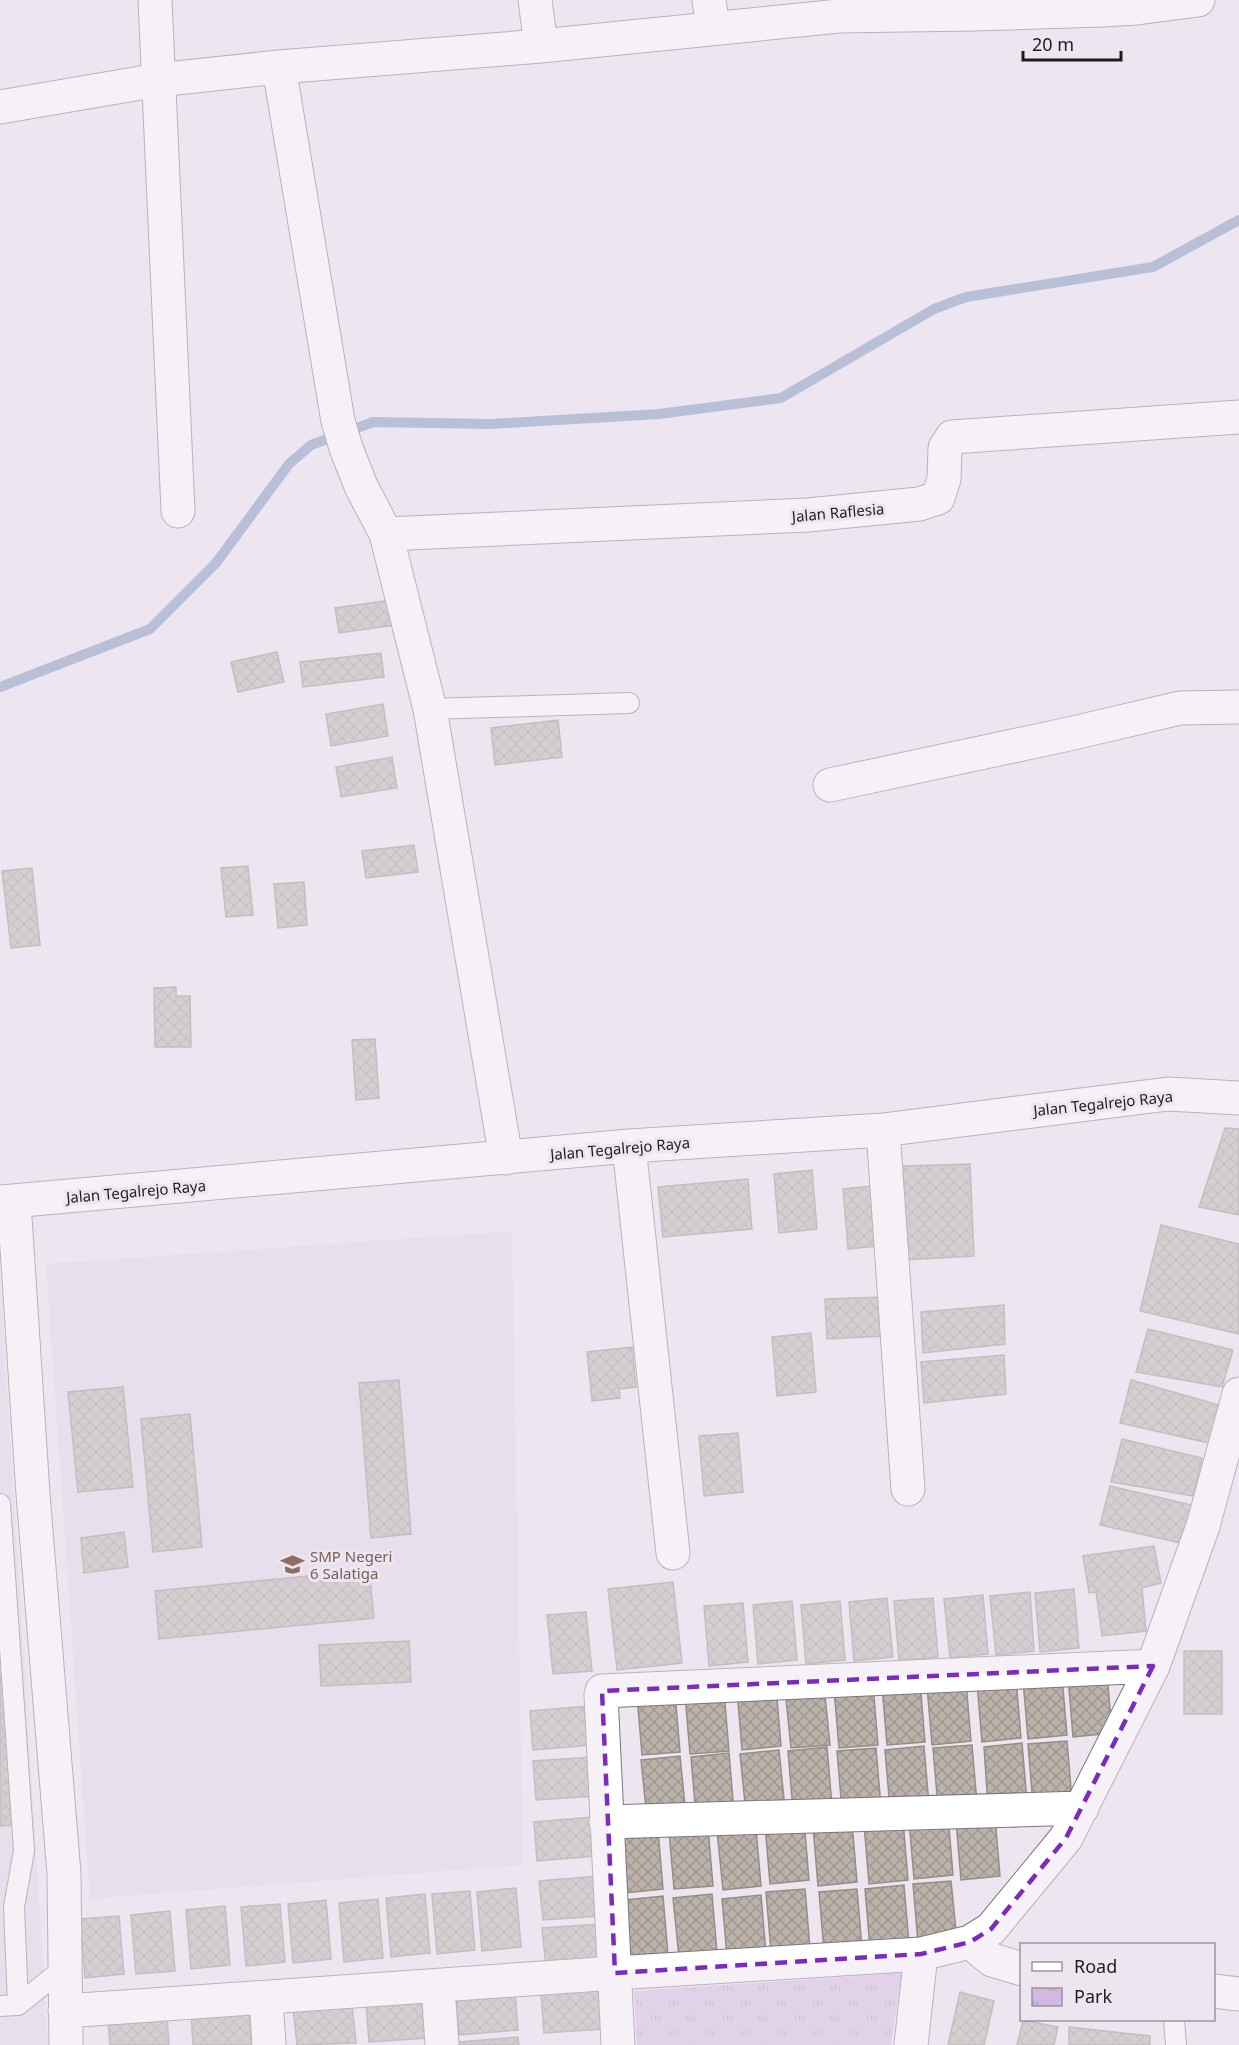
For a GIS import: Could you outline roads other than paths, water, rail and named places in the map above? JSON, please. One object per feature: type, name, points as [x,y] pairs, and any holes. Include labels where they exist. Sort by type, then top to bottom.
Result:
[{"type":"street","points":[[154,0],[178,511]]},
{"type":"street","points":[[535,0],[541,46]]},
{"type":"street","points":[[0,107],[158,80],[279,67],[541,46],[711,14],[841,8],[1101,5],[1137,8],[1198,0]]},
{"type":"street","points":[[279,67],[342,435],[361,486],[386,534],[430,709],[506,1158]]},
{"type":"street","name":"Jalan Raflesia","points":[[386,534],[808,515],[920,504],[938,498],[944,479],[945,448],[952,437],[1239,417]]},
{"type":"street","points":[[830,785],[1058,737],[1180,708],[1239,707]]},
{"type":"street","name":"Jalan Tegalrejo Raya","points":[[7,1202],[629,1146],[883,1130],[1168,1094],[1239,1098]]},
{"type":"street","points":[[883,1130],[908,1489]]},
{"type":"street","points":[[629,1146],[673,1553]]},
{"type":"street","points":[[7,1202],[64,1874],[66,2045]]},
{"type":"street","points":[[65,2012],[921,1954],[970,1942],[991,1929],[1066,1838],[1153,1666],[1203,1526],[1239,1394]]},
{"type":"street","points":[[618,2045],[606,1822],[601,1695],[603,1691],[607,1689],[1153,1666]]},
{"type":"street","points":[[606,1822],[1082,1808]]},
{"type":"street","points":[[970,1942],[992,1960],[1020,1968]]},
{"type":"street","points":[[911,2045],[921,1954]]},
{"type":"street","points":[[438,1986],[442,2045]]},
{"type":"street","points":[[1215,1991],[1239,1994]]},
{"type":"street","points":[[266,1999],[269,2045]]},
{"type":"lane","points":[[430,709],[629,703]]},
{"type":"lane","points":[[0,1504],[24,1851],[14,1906],[9,2005]]},
{"type":"lane","points":[[9,2005],[64,1968]]},
{"type":"lane","points":[[1174,2021],[1176,2045]]},
{"type":"waterway","points":[[0,687],[150,629],[216,563],[289,464],[311,445],[373,422],[490,424],[659,414],[781,398],[934,309],[966,297],[1153,267],[1239,220]]},
{"type":"place","name":"SMP Negeri 6 Salatiga","points":[[292,1565]]}]
